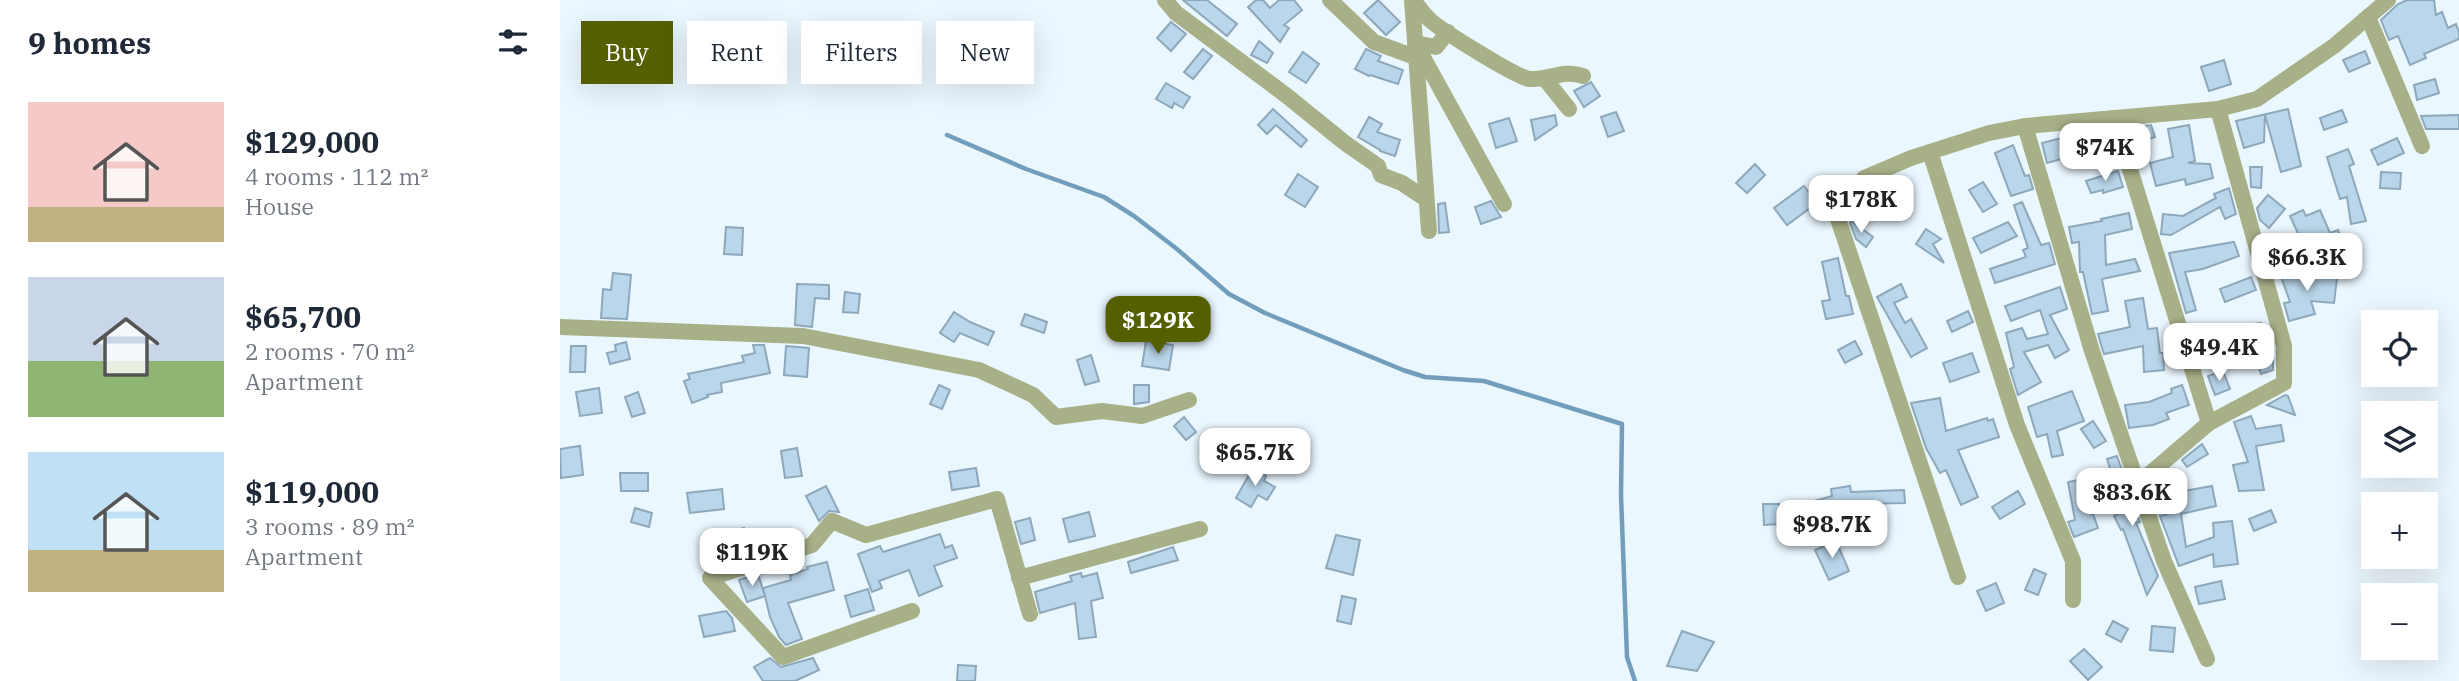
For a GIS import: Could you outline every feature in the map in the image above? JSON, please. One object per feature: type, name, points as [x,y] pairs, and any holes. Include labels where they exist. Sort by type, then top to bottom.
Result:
[{"type":"street","points":[[1165,0],[1176,13],[1378,166],[1381,175],[1402,183],[1426,199]]},
{"type":"street","points":[[1330,0],[1374,42],[1415,50],[1436,47],[1448,32]]},
{"type":"street","points":[[1413,0],[1429,231]]},
{"type":"street","points":[[1413,0],[1430,20],[1517,75],[1526,79],[1545,79],[1567,72],[1583,76]]},
{"type":"street","points":[[1958,577],[1838,219],[1864,178],[1930,152],[1989,133],[2025,126],[2218,109],[2257,99],[2334,46],[2388,0]]},
{"type":"street","points":[[2368,17],[2422,146]]},
{"type":"street","points":[[1415,50],[1504,204]]},
{"type":"street","points":[[1545,79],[1569,109]]},
{"type":"street","points":[[2139,483],[2209,423],[2284,383],[2284,346],[2218,109]]},
{"type":"street","points":[[2114,118],[2209,423]]},
{"type":"street","points":[[2025,126],[2092,351],[2165,561],[2207,659]]},
{"type":"street","points":[[1930,152],[2017,425],[2073,561],[2073,600]]},
{"type":"street","points":[[560,327],[803,336],[979,370],[1033,395],[1056,417],[1102,411],[1142,416],[1189,400]]},
{"type":"street","points":[[912,611],[783,657],[710,578],[812,545],[832,521],[866,535],[997,499],[1030,614]]},
{"type":"street","points":[[1019,578],[1200,529]]},
{"type":"building","points":[[1183,0],[1207,0],[1237,24],[1227,36]]},
{"type":"building","points":[[1256,0],[1263,0],[1270,8],[1279,0],[1294,0],[1302,10],[1284,25],[1289,28],[1280,42],[1248,7]]},
{"type":"building","points":[[1378,0],[1400,22],[1386,35],[1364,13]]},
{"type":"building","points":[[2407,0],[2434,0],[2436,15],[2442,12],[2448,28],[2456,24],[2459,32],[2459,39],[2424,54],[2426,58],[2410,65],[2398,36],[2389,40],[2381,20],[2398,4]]},
{"type":"building","points":[[1171,22],[1186,34],[1171,51],[1157,38]]},
{"type":"building","points":[[1259,41],[1273,53],[1267,63],[1251,55]]},
{"type":"building","points":[[1203,49],[1212,56],[1193,79],[1184,72]]},
{"type":"building","points":[[1366,49],[1381,56],[1378,61],[1403,70],[1398,84],[1355,69]]},
{"type":"building","points":[[2365,51],[2370,63],[2349,72],[2343,60]]},
{"type":"building","points":[[1303,52],[1319,64],[1306,83],[1289,72]]},
{"type":"building","points":[[2224,60],[2231,84],[2209,91],[2201,67]]},
{"type":"building","points":[[2435,79],[2439,93],[2417,100],[2414,85]]},
{"type":"building","points":[[1591,82],[1600,96],[1584,107],[1574,91]]},
{"type":"building","points":[[1166,83],[1190,97],[1183,108],[1174,103],[1172,108],[1156,99]]},
{"type":"building","points":[[1273,109],[1307,140],[1301,147],[1276,125],[1267,134],[1258,125]]},
{"type":"building","points":[[2288,109],[2301,166],[2281,172],[2265,115],[2264,142],[2244,148],[2236,121]]},
{"type":"building","points":[[2342,110],[2347,122],[2324,130],[2320,118]]},
{"type":"building","points":[[1616,112],[1624,131],[1608,137],[1601,117]]},
{"type":"building","points":[[1555,115],[1557,125],[1535,140],[1531,120]]},
{"type":"building","points":[[2459,115],[2459,129],[2426,129],[2421,116]]},
{"type":"building","points":[[1369,117],[1382,124],[1377,132],[1400,140],[1395,156],[1380,151],[1358,137]]},
{"type":"building","points":[[1509,118],[1517,141],[1496,148],[1489,124]]},
{"type":"building","points":[[2151,125],[2155,137],[2133,144],[2128,128]]},
{"type":"building","points":[[2189,125],[2195,161],[2188,163],[2210,164],[2213,178],[2186,185],[2185,179],[2156,186],[2150,163],[2173,157],[2168,129]]},
{"type":"building","points":[[2105,129],[2110,145],[2047,163],[2042,143]]},
{"type":"building","points":[[2397,138],[2404,153],[2378,165],[2371,150]]},
{"type":"building","points":[[2013,145],[2025,176],[2029,175],[2033,189],[2011,196],[1995,153]]},
{"type":"building","points":[[2348,149],[2354,164],[2349,166],[2366,221],[2351,224],[2347,197],[2340,199],[2327,157]]},
{"type":"building","points":[[1755,164],[1765,175],[1747,193],[1736,183]]},
{"type":"building","points":[[2250,167],[2262,167],[2261,188],[2251,187]]},
{"type":"building","points":[[2118,171],[2123,187],[2103,193],[2103,190],[2091,193],[2086,181]]},
{"type":"building","points":[[2381,172],[2401,173],[2400,189],[2380,188]]},
{"type":"building","points":[[1298,174],[1318,187],[1305,207],[1285,195]]},
{"type":"building","points":[[1983,182],[1997,204],[1983,212],[1969,190]]},
{"type":"building","points":[[1804,186],[1817,203],[1787,225],[1774,208]]},
{"type":"building","points":[[2229,188],[2236,214],[2225,219],[2220,207],[2171,235],[2161,234],[2163,214],[2183,216],[2216,198],[2214,194]]},
{"type":"building","points":[[2268,195],[2285,209],[2269,228],[2260,220],[2257,208]]},
{"type":"building","points":[[1491,201],[1501,217],[1481,224],[1475,207]]},
{"type":"building","points":[[2022,202],[2041,245],[2049,243],[2055,264],[1995,283],[1990,269],[2026,257],[2023,250],[2028,248],[2014,205]]},
{"type":"building","points":[[1445,203],[1449,232],[1439,233],[1438,204]]},
{"type":"building","points":[[2303,210],[2306,216],[2320,210],[2330,233],[2338,230],[2347,251],[2322,261],[2312,235],[2301,240],[2290,216]]},
{"type":"building","points":[[2129,213],[2132,229],[2105,235],[2106,265],[2135,259],[2140,271],[2102,279],[2108,311],[2092,314],[2083,272],[2080,272],[2079,242],[2072,243],[2069,227]]},
{"type":"building","points":[[1852,221],[1873,237],[1866,247],[1856,239],[1850,223]]},
{"type":"building","points":[[2008,222],[2017,236],[1981,253],[1973,238]]},
{"type":"building","points":[[726,227],[743,228],[742,255],[724,254]]},
{"type":"building","points":[[1926,229],[1941,239],[1933,244],[1944,263],[1916,244]]},
{"type":"building","points":[[2234,242],[2239,256],[2203,269],[2185,272],[2196,310],[2186,313],[2169,253]]},
{"type":"building","points":[[1838,258],[1846,296],[1849,296],[1853,314],[1826,319],[1822,301],[1830,300],[1822,262]]},
{"type":"building","points":[[2279,271],[2337,278],[2334,303],[2311,301],[2315,314],[2289,321],[2284,303],[2290,302]]},
{"type":"building","points":[[613,273],[631,275],[627,319],[601,318],[603,289],[611,290]]},
{"type":"building","points":[[2251,277],[2256,290],[2225,302],[2220,289]]},
{"type":"building","points":[[797,284],[829,285],[829,299],[815,298],[812,327],[795,325]]},
{"type":"building","points":[[1901,284],[1907,297],[1894,303],[1905,323],[1911,319],[1927,348],[1911,357],[1877,297]]},
{"type":"building","points":[[2060,287],[2067,309],[2050,315],[2069,350],[2055,358],[2048,345],[2024,352],[2041,382],[2018,395],[2010,369],[2014,367],[2006,333],[2022,328],[2027,339],[2048,334],[2040,310],[2011,321],[2005,306]]},
{"type":"building","points":[[845,292],[860,294],[858,313],[843,312]]},
{"type":"building","points":[[2143,298],[2148,329],[2157,328],[2164,370],[2144,372],[2143,346],[2104,354],[2102,348],[2098,334],[2130,327],[2125,301]]},
{"type":"building","points":[[1968,311],[1973,322],[1952,332],[1947,321]]},
{"type":"building","points":[[954,312],[994,332],[988,345],[960,333],[954,342],[940,333]]},
{"type":"building","points":[[1025,314],[1047,322],[1044,333],[1021,325]]},
{"type":"building","points":[[2261,323],[2265,339],[2246,339],[2243,326]]},
{"type":"building","points":[[2207,326],[2210,346],[2197,348],[2191,328]]},
{"type":"building","points":[[1146,341],[1173,345],[1169,370],[1142,366]]},
{"type":"building","points":[[1855,341],[1862,354],[1845,363],[1838,350]]},
{"type":"building","points":[[626,342],[630,359],[610,364],[607,353],[616,351],[615,345]]},
{"type":"building","points":[[753,345],[764,345],[770,373],[721,383],[722,392],[707,395],[708,397],[692,403],[684,381],[690,379],[688,374],[744,362],[742,356],[755,353]]},
{"type":"building","points":[[571,346],[586,346],[585,372],[570,372]]},
{"type":"building","points":[[786,346],[809,348],[807,377],[784,375]]},
{"type":"building","points":[[2271,346],[2273,370],[2261,374],[2254,353]]},
{"type":"building","points":[[1972,353],[1979,372],[1950,382],[1943,363]]},
{"type":"building","points":[[1091,355],[1099,381],[1085,385],[1077,360]]},
{"type":"building","points":[[2223,371],[2230,389],[2215,395],[2208,376]]},
{"type":"building","points":[[939,385],[950,390],[942,409],[930,404]]},
{"type":"building","points":[[1134,385],[1149,385],[1149,402],[1134,404]]},
{"type":"building","points":[[2182,385],[2189,405],[2166,413],[2169,419],[2153,425],[2129,428],[2125,405],[2149,402],[2172,393],[2171,389]]},
{"type":"building","points":[[599,388],[602,413],[580,416],[576,392]]},
{"type":"building","points":[[2072,391],[2084,421],[2057,431],[2063,455],[2052,457],[2047,434],[2037,437],[2028,407]]},
{"type":"building","points":[[638,392],[645,413],[632,417],[625,397]]},
{"type":"building","points":[[2285,395],[2288,396],[2295,415],[2267,405]]},
{"type":"building","points":[[1940,398],[1946,431],[1987,418],[1988,421],[1993,419],[1999,437],[1958,450],[1978,497],[1961,505],[1946,470],[1940,473],[1926,448],[1911,403]]},
{"type":"building","points":[[2251,416],[2256,429],[2281,425],[2284,441],[2256,446],[2264,490],[2239,491],[2233,465],[2248,462],[2234,422]]},
{"type":"building","points":[[1184,417],[1196,432],[1186,440],[1174,426]]},
{"type":"building","points":[[2093,421],[2106,441],[2094,448],[2081,429]]},
{"type":"building","points":[[2202,444],[2208,454],[2187,467],[2182,460]]},
{"type":"building","points":[[580,446],[583,475],[561,478],[560,449]]},
{"type":"building","points":[[797,448],[802,476],[785,478],[781,451]]},
{"type":"building","points":[[2117,456],[2140,522],[2136,523],[2158,576],[2147,595],[2123,529],[2121,530],[2114,516],[2124,511],[2107,459]]},
{"type":"building","points":[[976,468],[979,486],[952,490],[949,472]]},
{"type":"building","points":[[1253,468],[1266,476],[1264,481],[1275,487],[1267,500],[1258,495],[1251,507],[1236,498]]},
{"type":"building","points":[[2174,469],[2178,492],[2212,486],[2216,506],[2181,514],[2186,547],[2214,537],[2213,523],[2232,521],[2238,564],[2214,567],[2213,554],[2179,566],[2160,516],[2166,515],[2160,479]]},
{"type":"building","points":[[620,473],[648,473],[648,491],[621,491]]},
{"type":"building","points":[[2085,479],[2091,514],[2098,528],[2074,537],[2068,522],[2075,520],[2068,482]]},
{"type":"building","points":[[826,486],[839,512],[829,511],[819,521],[806,496]]},
{"type":"building","points":[[1850,486],[1851,492],[1904,490],[1905,503],[1853,504],[1854,511],[1822,517],[1825,525],[1807,530],[1800,505],[1832,496],[1831,489]]},
{"type":"building","points":[[722,489],[724,509],[690,513],[687,493]]},
{"type":"building","points":[[2018,491],[2025,504],[2000,519],[1992,507]]},
{"type":"building","points":[[1763,504],[1779,504],[1779,524],[1764,525]]},
{"type":"building","points":[[635,508],[652,513],[649,527],[631,522]]},
{"type":"building","points":[[2271,510],[2276,522],[2254,531],[2249,519]]},
{"type":"building","points":[[1089,512],[1095,536],[1069,542],[1063,519]]},
{"type":"building","points":[[1030,518],[1035,540],[1021,544],[1015,522]]},
{"type":"building","points":[[744,528],[750,551],[732,555],[726,533]]},
{"type":"building","points":[[940,534],[945,548],[952,545],[957,558],[934,566],[942,586],[919,596],[909,570],[879,581],[882,588],[872,592],[858,554],[880,546],[883,552]]},
{"type":"building","points":[[1336,535],[1360,540],[1353,575],[1326,568]]},
{"type":"building","points":[[1836,541],[1849,571],[1829,580],[1815,550]]},
{"type":"building","points":[[1173,547],[1178,560],[1131,573],[1128,562]]},
{"type":"building","points":[[827,562],[834,590],[788,603],[802,639],[786,645],[779,637],[770,617],[763,588],[791,580],[790,575]]},
{"type":"building","points":[[2034,569],[2046,574],[2038,595],[2025,590]]},
{"type":"building","points":[[1081,573],[1082,577],[1097,573],[1103,598],[1091,601],[1096,637],[1079,639],[1075,603],[1040,613],[1035,592],[1072,581],[1070,576]]},
{"type":"building","points":[[758,574],[765,596],[747,602],[739,580]]},
{"type":"building","points":[[2221,581],[2225,599],[2199,604],[2195,587]]},
{"type":"building","points":[[1996,583],[2004,603],[1986,611],[1977,591]]},
{"type":"building","points":[[868,589],[874,610],[851,617],[845,596]]},
{"type":"building","points":[[1342,596],[1356,599],[1351,624],[1337,621]]},
{"type":"building","points":[[726,611],[732,618],[735,631],[704,637],[699,616]]},
{"type":"building","points":[[2113,621],[2128,629],[2121,642],[2106,634]]},
{"type":"building","points":[[2152,626],[2175,628],[2173,652],[2150,650]]},
{"type":"building","points":[[1682,631],[1714,642],[1697,671],[1667,666]]},
{"type":"building","points":[[2084,649],[2102,667],[2088,680],[2070,661]]},
{"type":"building","points":[[770,658],[781,667],[813,658],[819,670],[795,681],[763,681],[754,667]]},
{"type":"building","points":[[958,665],[976,666],[975,681],[957,681]]},
{"type":"waterway","points":[[947,135],[1026,169],[1104,197],[1177,249],[1229,294],[1265,313],[1425,377],[1484,381],[1622,424],[1621,495],[1627,657],[1635,681]]}]
